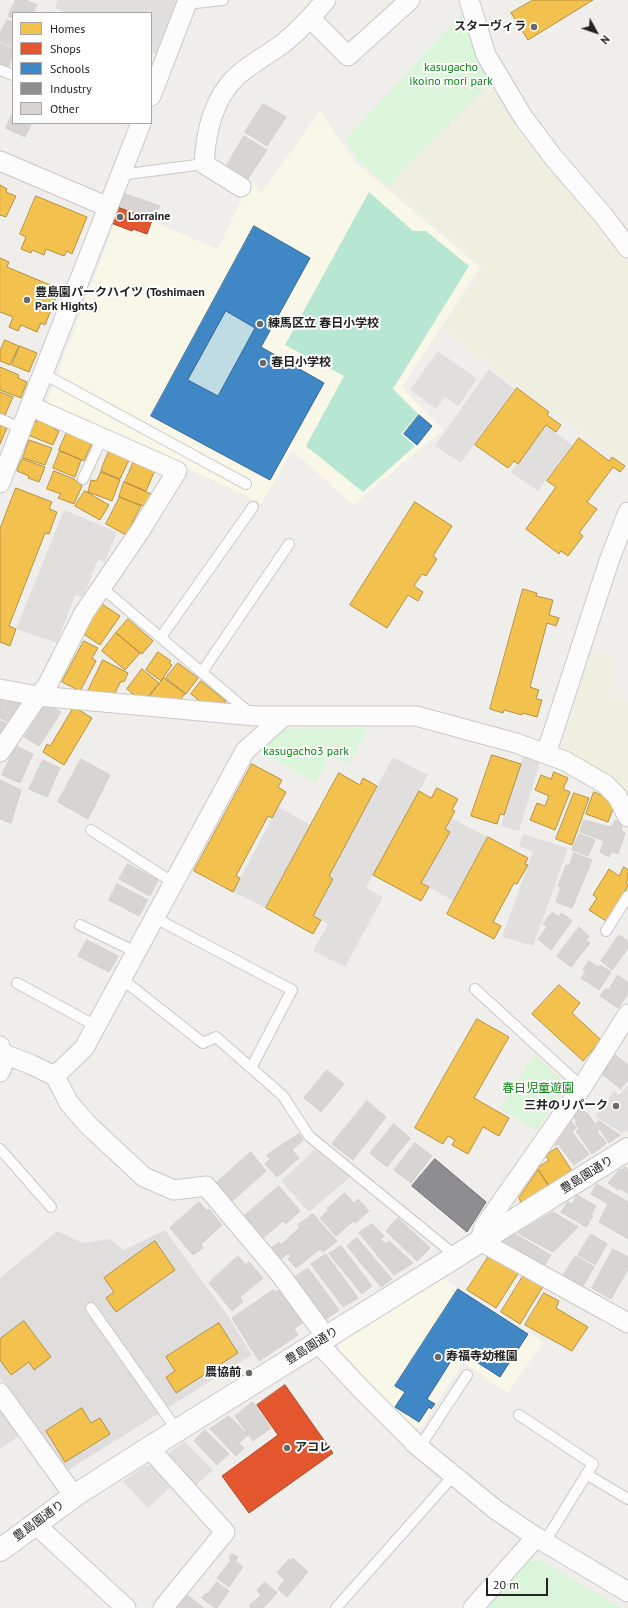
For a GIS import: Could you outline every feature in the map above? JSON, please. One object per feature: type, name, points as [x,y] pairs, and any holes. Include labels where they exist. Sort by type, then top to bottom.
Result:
[{"type":"street","points":[[241,187],[204,164],[205,142],[212,115],[224,90],[238,76],[281,44],[310,18],[326,0]]},
{"type":"street","points":[[310,18],[348,56],[410,0]]},
{"type":"street","points":[[469,0],[486,55],[523,117],[553,157],[603,215],[628,248]]},
{"type":"street","points":[[152,93],[187,2]]},
{"type":"street","points":[[0,483],[140,124]]},
{"type":"street","points":[[0,161],[108,207]]},
{"type":"street","points":[[0,752],[38,696],[47,686],[84,613],[140,531],[177,471],[30,406]]},
{"type":"street","points":[[546,754],[609,561],[628,512]]},
{"type":"street","points":[[0,688],[38,696],[254,716],[416,716],[516,743],[565,761],[605,784],[617,796],[628,817]]},
{"type":"street","points":[[55,1076],[84,1048],[245,751],[283,717]]},
{"type":"street","points":[[628,1014],[582,1087],[484,1227],[480,1241],[628,1323]]},
{"type":"street","points":[[0,1072],[2,1067],[1,1050],[55,1076],[69,1103],[144,1177],[174,1190],[206,1186],[280,1274],[321,1340],[419,1448],[496,1510],[540,1540],[628,1592]]},
{"type":"street","name":"豊島園通り","points":[[0,1550],[74,1496],[177,1430],[628,1149]]},
{"type":"street","points":[[0,1393],[74,1496]]},
{"type":"street","points":[[149,1448],[225,1532],[163,1608]]},
{"type":"street","points":[[35,1524],[126,1608]]},
{"type":"street","points":[[473,1608],[540,1540]]},
{"type":"lane","points":[[187,2],[223,0]]},
{"type":"lane","points":[[0,70],[12,76]]},
{"type":"lane","points":[[120,175],[204,164]]},
{"type":"lane","points":[[42,373],[246,484]]},
{"type":"lane","points":[[0,419],[21,428]]},
{"type":"lane","points":[[83,478],[102,438]]},
{"type":"lane","points":[[161,637],[253,506]]},
{"type":"lane","points":[[202,672],[289,544]]},
{"type":"lane","points":[[101,587],[254,716]]},
{"type":"lane","points":[[91,830],[174,883]]},
{"type":"lane","points":[[606,931],[628,896]]},
{"type":"lane","points":[[155,918],[292,990],[251,1068]]},
{"type":"lane","points":[[80,925],[136,952]]},
{"type":"lane","points":[[122,979],[203,1043],[216,1037],[283,1096],[309,1136],[456,1256]]},
{"type":"lane","points":[[17,983],[96,1026]]},
{"type":"lane","points":[[475,990],[582,1087]]},
{"type":"lane","points":[[0,1149],[51,1207]]},
{"type":"lane","points":[[91,1308],[177,1430]]},
{"type":"lane","points":[[419,1448],[467,1375]]},
{"type":"lane","points":[[519,1414],[593,1464],[540,1540]]},
{"type":"lane","points":[[586,1474],[628,1499]]},
{"type":"lane","points":[[336,1608],[453,1476]]},
{"type":"shaded area","points":[[58,0],[179,0],[158,55],[152,52],[152,12],[65,12],[55,8]]},
{"type":"shaded area","name":"練馬区立 春日小学校","points":[[320,111],[356,163],[480,267],[402,387],[443,430],[353,505],[292,450],[262,503],[46,404],[114,225],[146,237],[153,222],[218,249],[243,196],[254,182],[261,193]]},
{"type":"shaded area","points":[[438,351],[477,379],[458,406],[445,397],[436,409],[410,390]]},
{"type":"shaded area","points":[[489,369],[514,389],[461,463],[435,446]]},
{"type":"shaded area","points":[[546,425],[572,445],[538,491],[511,472]]},
{"type":"shaded area","points":[[64,510],[117,532],[105,562],[98,559],[83,597],[75,595],[57,643],[16,629]]},
{"type":"shaded area","points":[[523,755],[541,759],[519,831],[501,826]]},
{"type":"shaded area","points":[[393,757],[428,775],[366,888],[383,897],[345,967],[313,951],[328,924],[313,916],[333,879],[329,876]]},
{"type":"shaded area","points":[[278,807],[311,825],[266,908],[233,892]]},
{"type":"shaded area","points":[[451,818],[488,837],[454,901],[421,883],[450,832],[445,829]]},
{"type":"shaded area","points":[[523,834],[568,848],[533,946],[502,937],[533,852],[519,846]]},
{"type":"shaded area","name":"三井のリパーク","points":[[628,1085],[628,1130],[622,1133],[595,1116],[614,1091],[619,1095]]},
{"type":"shaded area","points":[[315,1149],[350,1177],[309,1212],[281,1181]]},
{"type":"shaded area","points":[[165,1230],[227,1315],[252,1355],[67,1471],[0,1377],[0,1278],[57,1231],[83,1243],[110,1239],[124,1250]]},
{"type":"shaded area","name":"寿福寺幼稚園","points":[[442,1278],[543,1342],[508,1393],[463,1362],[421,1427],[411,1428],[338,1352],[340,1343]]},
{"type":"shaded area","points":[[0,1408],[20,1435],[0,1449]]},
{"type":"shaded area","points":[[184,1441],[213,1470],[194,1487],[168,1461],[169,1453]]},
{"type":"shaded area","points":[[154,1465],[172,1486],[148,1508],[123,1481],[145,1466]]},
{"type":"green space","name":"kasugacho ikoino mori park","points":[[461,14],[491,83],[388,186],[358,160],[346,139]]},
{"type":"green space","points":[[493,86],[513,123],[536,154],[591,215],[628,264],[628,466],[516,386],[443,328],[483,267],[390,187]]},
{"type":"green space","points":[[369,192],[413,231],[426,231],[469,266],[393,389],[418,414],[401,434],[415,446],[363,492],[306,446],[344,376],[285,345]]},
{"type":"green space","points":[[595,653],[616,657],[608,696],[628,703],[628,794],[624,795],[604,771],[562,752],[587,659]]},
{"type":"green space","name":"kasugacho3 park","points":[[368,728],[348,765],[330,755],[316,783],[258,750],[280,729]]},
{"type":"green space","name":"春日児童遊園","points":[[534,1055],[565,1083],[563,1091],[536,1130],[500,1108]]},
{"type":"green space","points":[[539,1559],[621,1608],[485,1608],[524,1563]]},
{"type":"water","points":[[226,311],[255,328],[218,396],[188,380]]},
{"type":"building: Homes","name":"スターヴィラ","points":[[533,0],[593,0],[528,40],[511,13]]},
{"type":"building: Homes","points":[[0,185],[7,189],[6,192],[16,196],[6,217],[0,215]]},
{"type":"building: Homes","points":[[36,196],[87,217],[72,254],[67,251],[64,256],[46,249],[44,255],[32,250],[31,253],[21,249],[26,237],[20,234]]},
{"type":"building: Homes","name":"豊島園パークハイツ (Toshimaen Park Hights)","points":[[0,258],[9,262],[7,267],[60,289],[45,325],[41,323],[37,332],[21,325],[18,331],[9,327],[13,317],[0,312]]},
{"type":"building: Homes","points":[[5,340],[19,346],[10,365],[0,361],[0,351]]},
{"type":"building: Homes","points":[[20,346],[37,353],[29,372],[12,365]]},
{"type":"building: Homes","points":[[0,367],[19,375],[18,378],[27,382],[21,398],[0,390]]},
{"type":"building: Homes","points":[[517,388],[549,412],[547,415],[561,425],[556,432],[546,425],[518,464],[514,461],[508,468],[475,445]]},
{"type":"building: Homes","points":[[0,392],[13,397],[5,415],[0,413]]},
{"type":"building: Homes","points":[[37,419],[55,426],[54,429],[59,431],[53,445],[28,435],[34,421],[36,422]]},
{"type":"building: Homes","points":[[0,425],[7,428],[0,444]]},
{"type":"building: Homes","points":[[67,432],[92,443],[84,461],[59,450]]},
{"type":"building: Homes","points":[[579,438],[609,461],[612,457],[625,466],[620,472],[613,467],[587,502],[597,509],[579,533],[583,536],[568,556],[561,551],[559,554],[526,529],[556,487],[547,481]]},
{"type":"building: Homes","points":[[29,440],[52,448],[45,465],[23,458]]},
{"type":"building: Homes","points":[[60,451],[81,460],[75,477],[53,468]]},
{"type":"building: Homes","points":[[109,451],[129,460],[120,479],[101,471]]},
{"type":"building: Homes","points":[[22,459],[45,467],[39,482],[28,478],[29,476],[17,471]]},
{"type":"building: Homes","points":[[134,461],[155,470],[146,491],[125,482]]},
{"type":"building: Homes","points":[[54,471],[74,479],[82,486],[74,504],[58,498],[61,494],[47,489]]},
{"type":"building: Homes","points":[[101,472],[120,480],[112,501],[88,492],[91,480],[96,481]]},
{"type":"building: Homes","points":[[124,482],[153,495],[146,507],[119,497]]},
{"type":"building: Homes","points":[[16,488],[52,502],[49,509],[57,512],[49,534],[45,533],[9,626],[16,629],[10,646],[0,642],[0,529]]},
{"type":"building: Homes","points":[[85,491],[109,505],[100,520],[75,506]]},
{"type":"building: Homes","points":[[120,497],[141,506],[126,535],[106,524]]},
{"type":"building: Homes","points":[[415,502],[452,526],[433,556],[437,559],[426,576],[422,574],[414,586],[423,592],[418,601],[408,595],[387,628],[350,605]]},
{"type":"building: Homes","points":[[523,589],[537,593],[536,596],[553,600],[549,615],[559,618],[556,626],[547,623],[530,687],[539,690],[536,699],[542,700],[537,717],[504,710],[503,713],[490,709]]},
{"type":"building: Homes","points":[[102,604],[120,616],[100,645],[82,633]]},
{"type":"building: Homes","points":[[128,619],[153,641],[142,654],[116,633]]},
{"type":"building: Homes","points":[[116,633],[140,653],[125,670],[102,651]]},
{"type":"building: Homes","points":[[84,641],[98,648],[92,658],[96,661],[80,691],[62,682]]},
{"type":"building: Homes","points":[[158,652],[171,661],[169,663],[172,665],[161,681],[146,670]]},
{"type":"building: Homes","points":[[103,660],[128,673],[124,682],[121,681],[113,697],[86,695]]},
{"type":"building: Homes","points":[[178,663],[198,678],[186,694],[166,678]]},
{"type":"building: Homes","points":[[142,669],[159,683],[146,699],[140,695],[138,698],[127,689]]},
{"type":"building: Homes","points":[[164,678],[185,694],[177,703],[147,700]]},
{"type":"building: Homes","points":[[201,681],[226,701],[220,710],[207,707],[191,694]]},
{"type":"building: Homes","points":[[74,707],[92,718],[64,765],[43,752],[47,744],[50,746]]},
{"type":"building: Homes","points":[[492,755],[521,764],[504,815],[500,814],[497,824],[471,816]]},
{"type":"building: Homes","points":[[252,764],[282,780],[278,787],[286,792],[272,818],[268,816],[236,876],[240,878],[233,892],[194,871]]},
{"type":"building: Homes","points":[[554,772],[568,778],[563,789],[570,792],[555,830],[530,820],[537,803],[545,806],[549,796],[535,790],[541,775],[551,779]]},
{"type":"building: Homes","points":[[339,773],[360,785],[363,778],[377,786],[329,876],[333,879],[313,916],[321,920],[313,934],[266,908]]},
{"type":"building: Homes","points":[[437,788],[458,799],[452,810],[455,811],[445,829],[450,832],[421,883],[429,887],[421,901],[373,875],[419,791],[431,798]]},
{"type":"building: Homes","points":[[594,792],[608,798],[613,809],[608,822],[586,814]]},
{"type":"building: Homes","points":[[574,793],[589,798],[572,845],[556,839]]},
{"type":"building: Homes","points":[[488,837],[528,858],[525,864],[528,865],[517,884],[514,883],[493,922],[501,926],[494,939],[447,914]]},
{"type":"building: Homes","points":[[624,867],[628,870],[628,880],[626,882],[628,886],[606,921],[589,910],[597,898],[593,895],[609,869],[619,876]]},
{"type":"building: Homes","points":[[559,985],[580,1003],[572,1013],[601,1040],[583,1061],[532,1014]]},
{"type":"building: Homes","points":[[477,1019],[509,1037],[474,1098],[509,1118],[499,1136],[483,1127],[468,1154],[452,1145],[455,1140],[448,1136],[443,1144],[415,1128]]},
{"type":"building: Homes","points":[[557,1148],[572,1171],[549,1186],[537,1168],[549,1160],[545,1156]]},
{"type":"building: Homes","points":[[538,1170],[549,1186],[521,1203],[519,1198]]},
{"type":"building: Homes","points":[[155,1241],[175,1270],[116,1312],[106,1298],[114,1292],[104,1278]]},
{"type":"building: Homes","points":[[490,1254],[519,1272],[496,1308],[467,1290]]},
{"type":"building: Homes","points":[[525,1273],[544,1285],[520,1324],[501,1312]]},
{"type":"building: Homes","points":[[544,1293],[559,1301],[556,1308],[588,1327],[572,1351],[525,1325]]},
{"type":"building: Homes","points":[[24,1321],[51,1357],[34,1370],[29,1362],[11,1375],[0,1360],[0,1339]]},
{"type":"building: Homes","points":[[219,1323],[238,1353],[176,1393],[166,1377],[175,1371],[166,1357]]},
{"type":"building: Homes","points":[[82,1408],[91,1423],[100,1418],[110,1434],[65,1462],[46,1431]]},
{"type":"building: Shops","points":[[118,207],[152,220],[147,234],[133,229],[132,231],[111,223]]},
{"type":"building: Shops","points":[[285,1385],[333,1453],[249,1513],[222,1476],[278,1435],[257,1405]]},
{"type":"building: Schools","name":"春日小学校","points":[[254,226],[310,258],[261,347],[324,383],[270,480],[151,416]],"holes":[[[226,311],[255,328],[218,396],[188,380]]]},
{"type":"building: Schools","points":[[419,415],[432,426],[417,445],[404,434]]},
{"type":"building: Schools","points":[[458,1289],[528,1334],[500,1377],[458,1350],[427,1399],[435,1404],[431,1409],[429,1407],[419,1422],[395,1407],[405,1392],[395,1386]]},
{"type":"building: Industry","points":[[435,1159],[486,1202],[467,1232],[412,1186]]},
{"type":"building: Other","points":[[16,0],[26,0],[37,5],[34,12],[12,12],[12,18],[8,16]]},
{"type":"building: Other","points":[[7,20],[12,22],[12,47],[0,41],[0,34]]},
{"type":"building: Other","points":[[0,43],[12,49],[12,58],[7,70],[0,67]]},
{"type":"building: Other","points":[[263,104],[286,117],[267,146],[245,132]]},
{"type":"building: Other","points":[[12,114],[12,124],[32,124],[25,137],[6,128]]},
{"type":"building: Other","points":[[244,136],[267,150],[248,179],[227,165]]},
{"type":"building: Other","points":[[123,193],[160,206],[154,219],[118,206]]},
{"type":"building: Other","points":[[2,696],[24,702],[10,723],[0,718],[0,699]]},
{"type":"building: Other","points":[[46,703],[61,712],[39,746],[25,737]]},
{"type":"building: Other","points":[[0,721],[6,723],[0,735]]},
{"type":"building: Other","points":[[16,746],[33,754],[20,783],[2,775]]},
{"type":"building: Other","points":[[81,759],[110,775],[88,819],[58,802]]},
{"type":"building: Other","points":[[43,760],[60,768],[47,797],[29,789]]},
{"type":"building: Other","points":[[0,780],[21,790],[11,823],[0,819]]},
{"type":"building: Other","points":[[584,820],[611,827],[615,820],[620,822],[622,825],[621,830],[625,833],[618,854],[612,851],[609,857],[600,852],[604,841],[580,832]]},
{"type":"building: Other","points":[[579,834],[595,840],[588,856],[572,850]]},
{"type":"building: Other","points":[[574,853],[592,860],[572,908],[556,902],[561,887],[558,886],[566,865],[569,866]]},
{"type":"building: Other","points":[[128,864],[158,880],[150,896],[119,879]]},
{"type":"building: Other","points":[[117,884],[148,900],[139,916],[109,900]]},
{"type":"building: Other","points":[[553,912],[558,917],[562,913],[572,921],[551,950],[538,939],[547,927],[543,924]]},
{"type":"building: Other","points":[[579,927],[589,936],[586,940],[590,943],[571,967],[557,956]]},
{"type":"building: Other","points":[[619,935],[628,941],[628,948],[612,970],[601,961]]},
{"type":"building: Other","points":[[87,940],[118,956],[109,972],[78,956]]},
{"type":"building: Other","points":[[589,961],[598,967],[600,965],[611,972],[599,990],[581,978],[586,972],[583,970]]},
{"type":"building: Other","points":[[618,975],[628,983],[628,994],[618,1008],[600,996],[606,988],[608,990]]},
{"type":"building: Other","points":[[613,1053],[628,1065],[628,1079],[621,1089],[599,1072]]},
{"type":"building: Other","points":[[327,1070],[344,1084],[321,1112],[304,1098]]},
{"type":"building: Other","points":[[367,1101],[386,1117],[353,1160],[332,1144]]},
{"type":"building: Other","points":[[576,1106],[588,1114],[599,1130],[597,1132],[607,1143],[592,1154],[576,1131],[579,1128],[571,1113]]},
{"type":"building: Other","points":[[571,1121],[576,1128],[572,1132],[589,1154],[574,1165],[558,1144],[556,1146],[550,1139]]},
{"type":"building: Other","points":[[599,1121],[620,1135],[609,1143],[596,1123]]},
{"type":"building: Other","points":[[394,1124],[410,1138],[387,1167],[370,1153]]},
{"type":"building: Other","points":[[299,1134],[303,1140],[292,1150],[299,1158],[277,1177],[265,1164],[270,1159],[267,1155]]},
{"type":"building: Other","points":[[415,1143],[432,1156],[411,1183],[394,1170]]},
{"type":"building: Other","points":[[251,1152],[266,1171],[231,1202],[215,1184]]},
{"type":"building: Other","points":[[625,1167],[628,1170],[628,1194],[620,1188],[618,1190],[608,1183],[620,1169],[622,1170]]},
{"type":"building: Other","points":[[597,1184],[628,1202],[628,1239],[599,1222],[608,1204],[591,1194]]},
{"type":"building: Other","points":[[279,1186],[300,1211],[286,1224],[283,1221],[263,1238],[244,1216]]},
{"type":"building: Other","points":[[345,1193],[354,1203],[358,1199],[369,1211],[355,1223],[353,1221],[336,1236],[320,1218],[329,1210],[327,1209]]},
{"type":"building: Other","points":[[577,1195],[596,1206],[591,1215],[593,1216],[586,1227],[561,1212],[568,1202],[572,1204]]},
{"type":"building: Other","points":[[199,1202],[207,1211],[209,1209],[222,1225],[201,1244],[203,1248],[193,1255],[170,1228]]},
{"type":"building: Other","points":[[553,1212],[578,1227],[553,1252],[518,1233]]},
{"type":"building: Other","points":[[313,1214],[337,1241],[323,1252],[320,1249],[296,1268],[288,1259],[291,1256],[288,1253],[279,1261],[269,1250],[279,1242],[281,1245],[300,1227],[298,1225]]},
{"type":"building: Other","points":[[398,1218],[430,1248],[417,1261],[386,1231]]},
{"type":"building: Other","points":[[372,1224],[384,1236],[381,1240],[386,1244],[389,1241],[413,1263],[394,1275],[359,1233]]},
{"type":"building: Other","points":[[513,1233],[551,1255],[543,1268],[501,1244]]},
{"type":"building: Other","points":[[591,1234],[607,1244],[595,1265],[578,1255]]},
{"type":"building: Other","points":[[357,1238],[392,1279],[381,1287],[347,1246]]},
{"type":"building: Other","points":[[341,1246],[372,1286],[362,1294],[329,1254]]},
{"type":"building: Other","points":[[613,1249],[628,1257],[628,1269],[611,1299],[592,1288]]},
{"type":"building: Other","points":[[326,1254],[358,1298],[343,1307],[311,1264]]},
{"type":"building: Other","points":[[238,1256],[246,1265],[249,1262],[263,1278],[240,1297],[243,1302],[232,1311],[209,1283]]},
{"type":"building: Other","points":[[576,1256],[594,1267],[583,1286],[580,1284],[578,1287],[562,1277]]},
{"type":"building: Other","points":[[308,1268],[339,1310],[326,1319],[294,1278]]},
{"type":"building: Other","points":[[283,1287],[305,1321],[294,1329],[298,1335],[259,1361],[232,1318],[273,1290],[276,1292]]},
{"type":"building: Other","points":[[253,1402],[271,1428],[253,1441],[235,1416]]},
{"type":"building: Other","points":[[229,1416],[248,1435],[239,1443],[244,1448],[236,1456],[210,1429]]},
{"type":"building: Other","points":[[205,1430],[229,1454],[217,1465],[194,1441]]},
{"type":"building: Other","points":[[232,1554],[238,1557],[235,1561],[243,1567],[229,1587],[217,1578],[231,1560],[229,1558]]},
{"type":"building: Other","points":[[293,1558],[308,1572],[287,1597],[278,1589],[285,1580],[277,1573],[289,1559],[291,1561]]},
{"type":"building: Other","points":[[217,1582],[229,1591],[217,1608],[215,1608],[202,1598]]},
{"type":"building: Other","points":[[265,1582],[277,1593],[263,1608],[251,1608],[249,1606],[261,1595],[257,1590]]},
{"type":"building: Other","points":[[186,1594],[204,1608],[176,1608]]},
{"type":"place","name":"スターヴィラ","points":[[534,27]]},
{"type":"place","name":"Lorraine","points":[[120,217]]},
{"type":"place","name":"豊島園パークハイツ (Toshimaen Park Hights)","points":[[27,300]]},
{"type":"place","name":"練馬区立 春日小学校","points":[[260,324]]},
{"type":"place","name":"春日小学校","points":[[263,363]]},
{"type":"place","name":"三井のリパーク","points":[[616,1106]]},
{"type":"place","name":"寿福寺幼稚園","points":[[438,1357]]},
{"type":"place","name":"農協前","points":[[249,1373]]},
{"type":"place","name":"アコレ","points":[[287,1448]]}]
